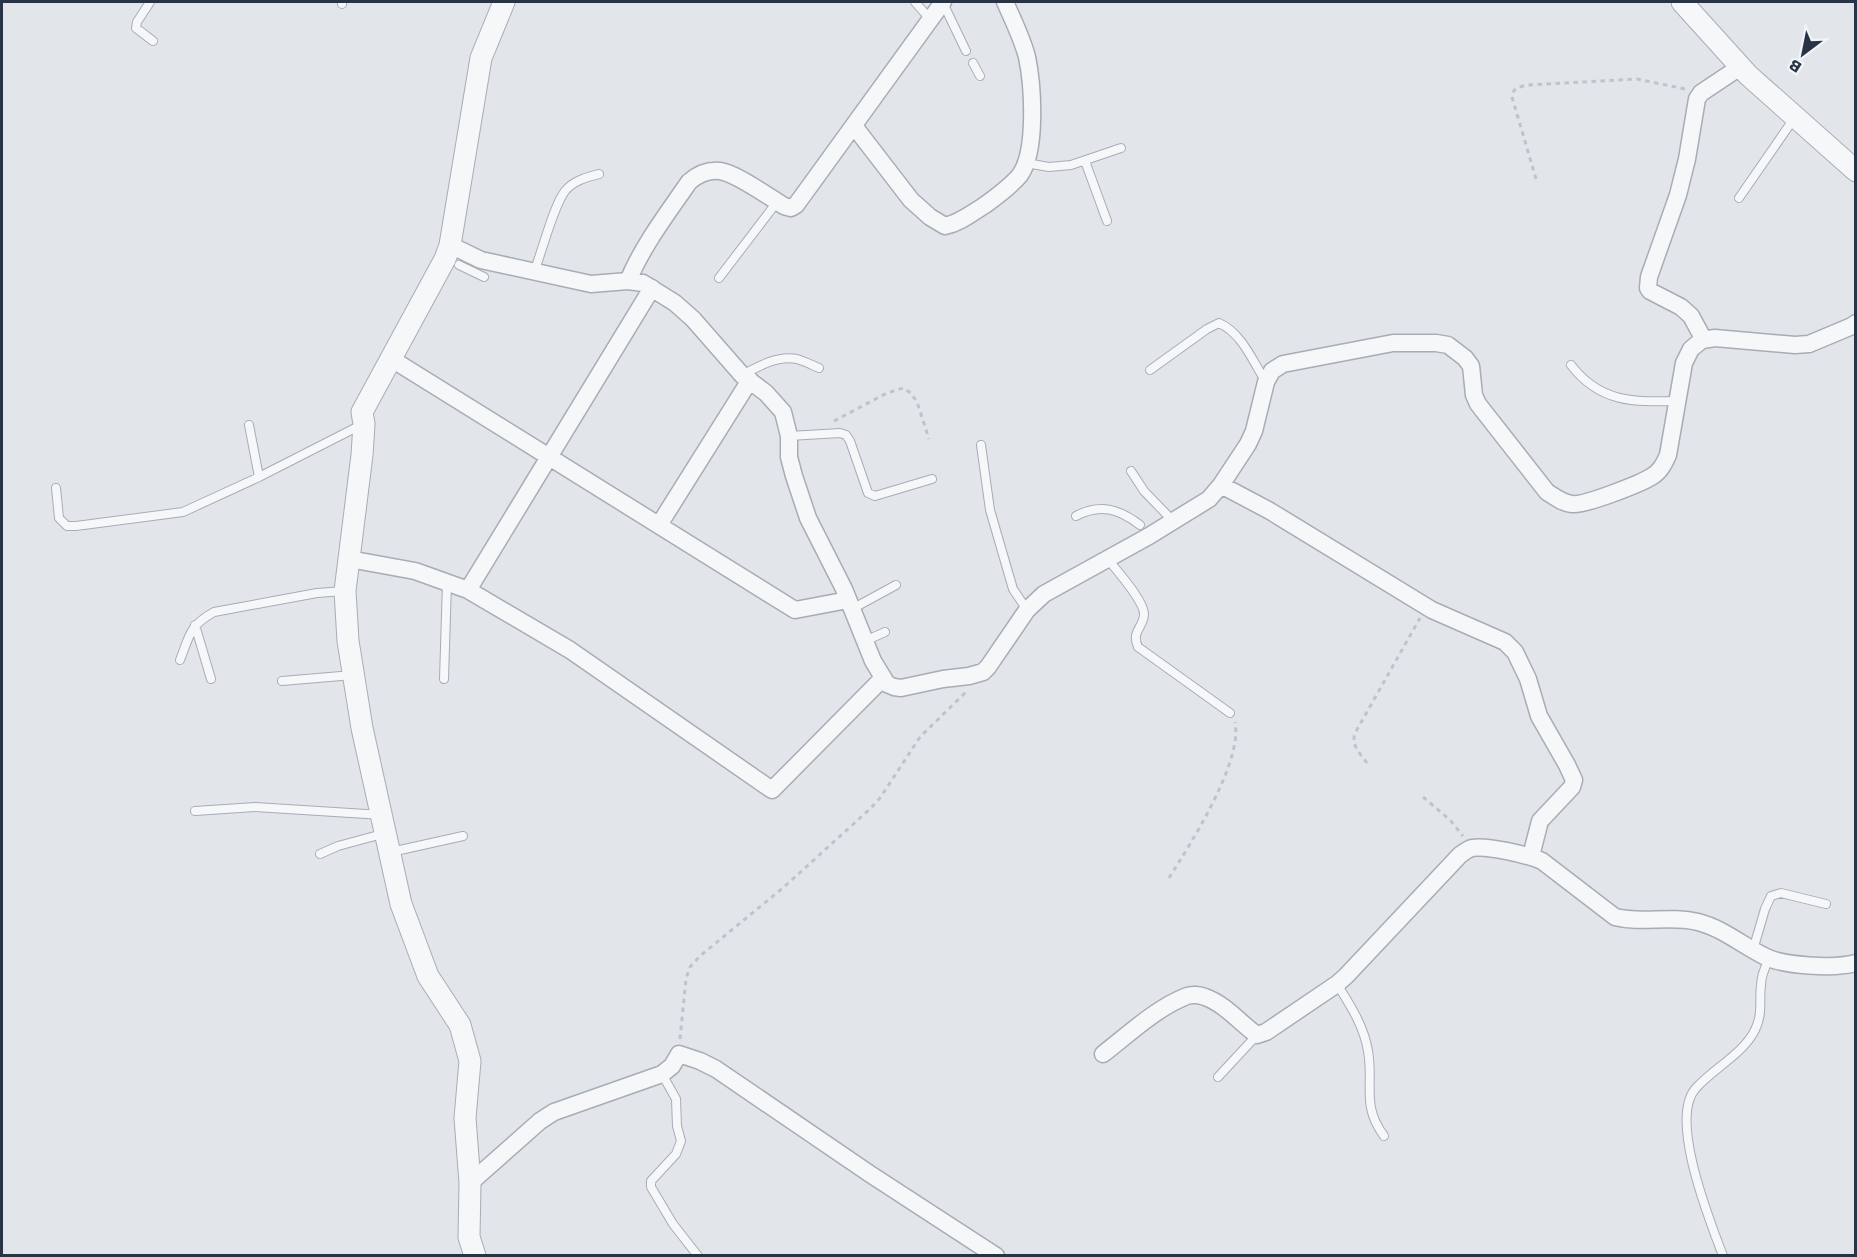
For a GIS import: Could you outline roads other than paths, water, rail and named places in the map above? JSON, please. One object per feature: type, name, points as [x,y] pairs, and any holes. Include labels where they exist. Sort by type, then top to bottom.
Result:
[{"type":"street","points":[[475,1256],[470,1236],[470,1183],[465,1118],[470,1061],[460,1025],[428,976],[401,904],[362,728],[348,641],[345,591],[359,492],[364,424],[362,412],[390,358],[451,257],[481,58],[504,2]]},
{"type":"street","points":[[628,281],[635,263],[650,239],[689,182],[697,175],[720,171],[735,177],[784,206],[796,205],[943,2]]},
{"type":"street","points":[[854,126],[911,200],[930,217],[945,226],[956,224],[994,199],[1019,176],[1026,163],[1031,145],[1031,92],[1027,57],[1005,2]]},
{"type":"street","points":[[1682,2],[1740,67],[1856,171]]},
{"type":"street","points":[[1704,340],[1691,316],[1681,307],[1656,296],[1648,288],[1649,277],[1678,195],[1687,159],[1697,99],[1701,93],[1740,67]]},
{"type":"street","points":[[451,257],[481,260],[591,284],[628,281],[643,283],[675,303],[693,319],[746,377],[766,393],[783,412],[789,436],[789,457],[808,518],[850,604],[873,661],[887,684],[902,688],[983,672],[1027,610],[1044,594],[1107,558],[1145,532],[1173,521],[1209,499],[1248,444],[1254,430],[1266,382],[1272,371],[1283,364],[1393,343],[1448,345],[1465,358],[1471,366],[1474,395],[1478,404],[1547,492],[1559,500],[1572,504],[1586,504],[1652,477],[1662,468],[1668,455],[1684,363],[1691,349],[1704,340],[1715,338],[1795,345],[1809,344],[1856,323]]},
{"type":"street","points":[[468,590],[652,288]]},
{"type":"street","points":[[390,358],[795,610],[850,604]]},
{"type":"street","points":[[659,525],[746,377]]},
{"type":"street","points":[[1221,485],[1280,517],[1426,607],[1505,642],[1515,652],[1528,679],[1539,716],[1574,780],[1572,787],[1540,821],[1531,856]]},
{"type":"street","points":[[349,559],[415,571],[468,590],[570,650],[772,790],[883,678]]},
{"type":"street","points":[[1103,1054],[1159,1011],[1189,994],[1204,996],[1216,1003],[1257,1035],[1266,1032],[1337,984],[1460,855],[1470,848],[1482,847],[1531,856],[1542,861],[1615,917],[1628,920],[1680,919],[1700,922],[1719,930],[1769,959],[1783,962],[1832,966],[1856,963]]},
{"type":"street","points":[[470,1183],[540,1121],[554,1112],[662,1074],[672,1066],[679,1054],[716,1069],[990,1254]]},
{"type":"lane","points":[[150,2],[136,27],[153,41]]},
{"type":"lane","points":[[915,2],[930,19]]},
{"type":"lane","points":[[943,2],[966,51]]},
{"type":"lane","points":[[973,63],[980,76]]},
{"type":"lane","points":[[1739,198],[1795,117]]},
{"type":"lane","points":[[1026,163],[1049,167],[1071,165],[1121,148]]},
{"type":"lane","points":[[1085,161],[1107,221]]},
{"type":"lane","points":[[534,272],[558,204],[565,191],[574,183],[599,174]]},
{"type":"lane","points":[[719,278],[777,202]]},
{"type":"lane","points":[[451,257],[484,277]]},
{"type":"lane","points":[[1150,370],[1219,323],[1228,327],[1235,334],[1266,382]]},
{"type":"lane","points":[[746,377],[767,363],[782,358],[798,359],[819,369]]},
{"type":"lane","points":[[1571,365],[1589,384],[1604,393],[1629,401],[1677,401]]},
{"type":"lane","points":[[56,488],[59,518],[67,526],[183,512],[364,424]]},
{"type":"lane","points":[[249,425],[259,477]]},
{"type":"lane","points":[[789,436],[840,433],[846,435],[868,493],[871,495],[875,496],[932,479]]},
{"type":"lane","points":[[981,445],[990,510],[1013,589],[1027,610]]},
{"type":"lane","points":[[1131,471],[1144,491],[1173,521]]},
{"type":"lane","points":[[1076,516],[1097,507],[1109,509],[1125,515],[1145,532]]},
{"type":"lane","points":[[1107,558],[1144,611],[1144,618],[1135,633],[1138,646],[1230,713]]},
{"type":"lane","points":[[444,679],[447,583]]},
{"type":"lane","points":[[850,604],[896,585]]},
{"type":"lane","points":[[180,660],[195,625],[199,620],[214,612],[318,593],[345,591]]},
{"type":"lane","points":[[195,625],[211,679]]},
{"type":"lane","points":[[865,641],[885,632]]},
{"type":"lane","points":[[282,681],[353,675]]},
{"type":"lane","points":[[195,811],[255,807],[386,833],[463,836]]},
{"type":"lane","points":[[320,854],[338,846],[386,833]]},
{"type":"lane","points":[[1754,950],[1765,909],[1771,896],[1781,893],[1826,904]]},
{"type":"lane","points":[[1723,1256],[1701,1196],[1691,1155],[1687,1107],[1694,1089],[1748,1043],[1761,1017],[1762,978],[1769,959]]},
{"type":"lane","points":[[1337,984],[1364,1034],[1370,1066],[1369,1108],[1375,1124],[1384,1136]]},
{"type":"lane","points":[[1218,1077],[1257,1035]]},
{"type":"lane","points":[[662,1074],[676,1099],[677,1126],[681,1141],[676,1154],[651,1181],[651,1187],[673,1224],[698,1256]]}]
